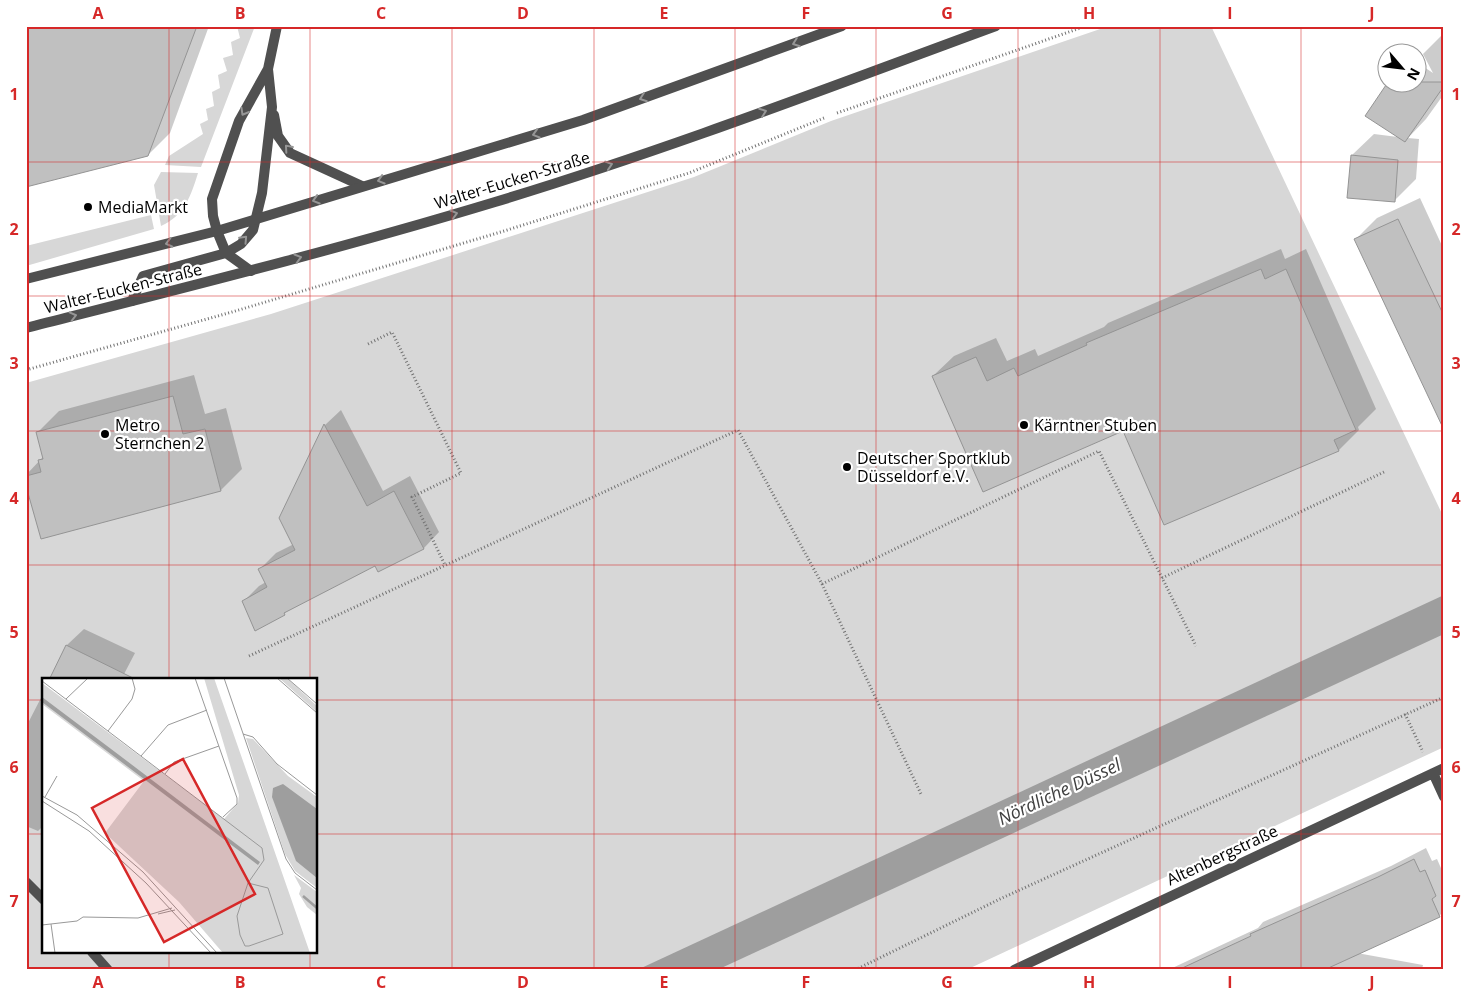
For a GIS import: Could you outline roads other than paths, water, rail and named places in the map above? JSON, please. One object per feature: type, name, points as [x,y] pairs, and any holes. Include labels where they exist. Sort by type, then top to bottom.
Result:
[{"type":"street","points":[[251,271],[226,253],[213,216],[212,199],[239,121],[268,69],[277,26]]},
{"type":"street","name":"Walter-Eucken-Straße","points":[[26,279],[217,231],[583,120],[842,26]]},
{"type":"street","name":"Walter-Eucken-Straße","points":[[26,328],[251,271],[495,202],[697,136],[996,26]]},
{"type":"street","points":[[268,69],[272,107],[278,136],[290,153],[362,186]]},
{"type":"street","points":[[132,301],[143,276],[226,253],[241,244],[253,230],[262,193],[272,107]]},
{"type":"street","name":"Altenbergstraße","points":[[1014,970],[1444,768]]},
{"type":"street","points":[[1433,773],[1444,797]]},
{"type":"street","points":[[26,882],[42,898]]},
{"type":"street","points":[[94,954],[108,970]]},
{"type":"water","name":"Nördliche Düssel","points":[[1444,595],[1444,634],[717,970],[637,970]]},
{"type":"place","name":"MediaMarkt","points":[[88,207]]},
{"type":"place","name":"Kärntner Stuben","points":[[1024,425]]},
{"type":"place","name":"Metro Sternchen 2","points":[[105,434]]},
{"type":"place","name":"Deutscher Sportklub Düsseldorf e.V.","points":[[847,467]]}]
